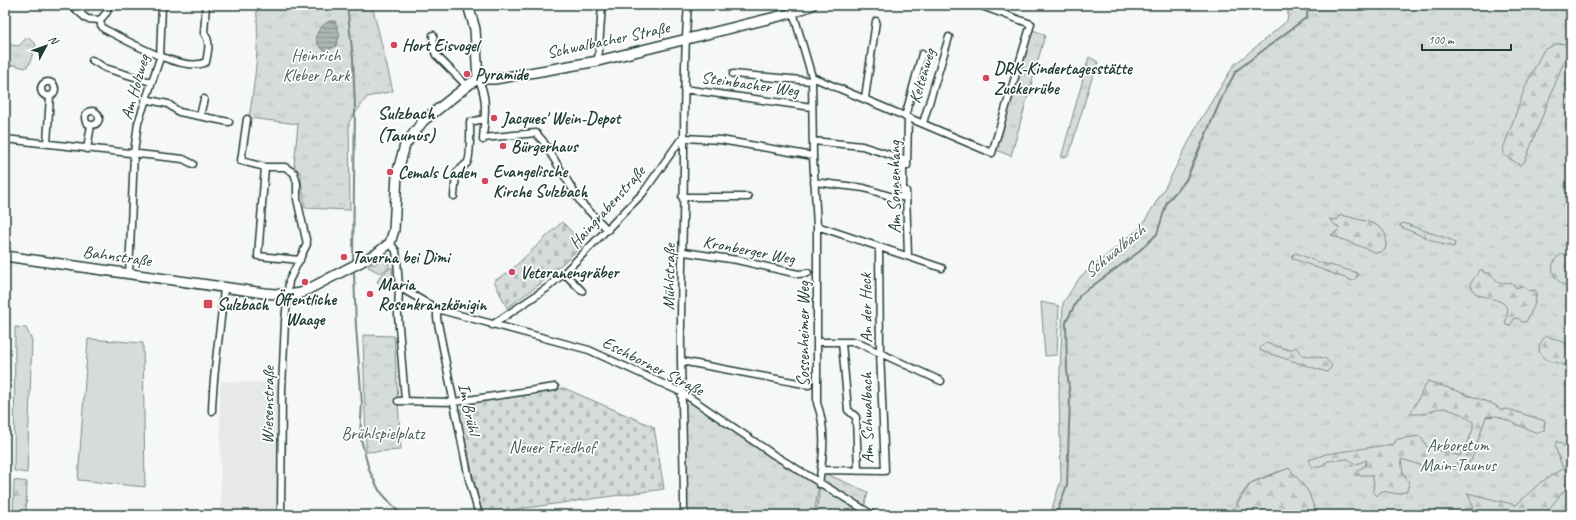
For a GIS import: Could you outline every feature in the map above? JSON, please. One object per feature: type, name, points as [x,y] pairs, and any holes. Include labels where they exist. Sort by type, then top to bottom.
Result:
[{"type":"street","points":[[71,5],[87,18],[100,20]]},
{"type":"street","points":[[100,20],[107,12],[108,5]]},
{"type":"street","name":"Am Holzweg","points":[[129,274],[134,154],[138,122],[150,82],[160,58],[162,5]]},
{"type":"street","points":[[100,20],[104,29],[160,58],[200,65],[206,62],[208,38],[204,33],[206,5]]},
{"type":"street","points":[[468,5],[475,28],[478,79],[484,89],[483,140],[536,133],[543,141],[550,155],[581,203],[608,230]]},
{"type":"street","name":"Mühlstraße","points":[[684,515],[683,393],[681,362],[684,252],[682,197],[685,40],[688,5]]},
{"type":"street","name":"Schwalbacher Straße","points":[[478,79],[495,79],[598,60],[685,40],[791,9],[812,5]]},
{"type":"street","name":"Keltenweg","points":[[812,79],[866,98],[992,153],[1031,24],[979,5]]},
{"type":"street","points":[[598,60],[602,8]]},
{"type":"street","name":"Sossenheimer Weg","points":[[791,9],[812,79],[813,156],[817,226],[817,402],[823,417],[824,461],[819,484]]},
{"type":"street","points":[[866,98],[876,21]]},
{"type":"street","points":[[434,35],[434,50],[436,55],[467,86]]},
{"type":"street","name":"Keltenweg","points":[[923,123],[949,37]]},
{"type":"street","name":"Keltenweg","points":[[907,117],[922,54]]},
{"type":"street","points":[[92,60],[105,68],[150,82]]},
{"type":"street","points":[[733,74],[812,79]]},
{"type":"street","points":[[405,400],[398,315],[400,288],[396,251],[390,243],[394,230],[397,174],[405,145],[423,121],[478,79]]},
{"type":"street","name":"Steinbacher Weg","points":[[684,89],[812,107]]},
{"type":"street","points":[[47,144],[50,96]]},
{"type":"street","points":[[145,99],[168,104],[179,112],[229,122]]},
{"type":"street","points":[[200,116],[204,99]]},
{"type":"street","name":"Am Sonnenhang","points":[[907,117],[906,183],[908,256]]},
{"type":"street","name":"Wiesenstraße","points":[[247,119],[241,161],[264,167],[285,167],[292,171],[296,179],[296,194],[307,244],[289,282],[282,389],[281,515]]},
{"type":"street","points":[[454,196],[456,174],[468,162],[470,156],[470,122],[484,119]]},
{"type":"street","points":[[87,149],[91,125]]},
{"type":"street","points":[[684,138],[721,140],[813,156]]},
{"type":"street","name":"Haingrabenstraße","points":[[492,325],[547,288],[564,273],[644,193],[679,142],[684,138]]},
{"type":"street","points":[[5,139],[183,159],[193,164]]},
{"type":"street","points":[[813,141],[862,146],[903,159],[903,197],[893,197],[864,188],[814,182]]},
{"type":"street","points":[[264,167],[258,256],[300,260]]},
{"type":"street","points":[[682,197],[748,197]]},
{"type":"street","points":[[817,226],[942,268]]},
{"type":"street","name":"Bahnstraße","points":[[5,256],[288,295],[301,293],[311,288],[376,254],[390,243]]},
{"type":"street","name":"An der Heck","points":[[817,342],[856,342],[880,352],[879,247]]},
{"type":"street","name":"Kronberger Weg","points":[[684,252],[737,260],[798,274],[808,274]]},
{"type":"street","points":[[564,273],[582,291]]},
{"type":"street","points":[[212,411],[216,350],[220,331],[224,287]]},
{"type":"street","name":"Eschborner Straße","points":[[400,288],[437,308],[492,325],[589,350],[683,393],[746,437],[819,484],[873,515]]},
{"type":"street","name":"Im Brühl","points":[[437,308],[437,318],[454,402],[479,515]]},
{"type":"street","points":[[842,343],[848,410],[856,417],[858,471]]},
{"type":"street","points":[[880,352],[941,380]]},
{"type":"street","name":"Am Schwalbach","points":[[821,470],[885,471],[880,352]]},
{"type":"street","points":[[681,362],[809,385]]},
{"type":"street","points":[[398,401],[454,402],[555,387]]},
{"type":"shaded area","points":[[330,21],[335,21],[340,35],[336,46],[326,51],[318,44],[317,35],[321,27]]},
{"type":"shaded area","points":[[220,381],[285,384],[285,515],[221,515]]},
{"type":"green space","name":"Heinrich Kleber Park","points":[[256,5],[372,5],[393,91],[367,97],[349,122],[350,210],[305,208],[300,172],[294,166],[298,124],[249,118],[256,62]]},
{"type":"green space","name":"Arboretum Main-Taunus","points":[[1289,5],[1571,5],[1571,515],[1231,515],[1280,471],[1250,483],[1228,515],[1050,515],[1061,480],[1059,393],[1063,303],[1080,277],[1141,227],[1167,184],[1199,122],[1234,65],[1287,21]]},
{"type":"green space","points":[[1031,29],[1045,35],[1011,156],[996,150]]},
{"type":"green space","points":[[27,37],[36,44],[29,65],[25,68],[14,65],[5,66],[5,44],[19,46]]},
{"type":"green space","points":[[1571,43],[1525,161],[1520,165],[1505,156],[1503,149],[1526,85],[1543,51],[1555,44]]},
{"type":"green space","points":[[1089,57],[1098,62],[1069,155],[1061,158]]},
{"type":"green space","points":[[1342,215],[1374,224],[1380,228],[1385,233],[1385,250],[1377,253],[1331,235],[1340,229],[1329,219],[1337,220],[1338,217]]},
{"type":"green space","points":[[562,222],[584,244],[540,284],[507,308],[494,281],[509,272]]},
{"type":"green space","points":[[1403,223],[1451,240],[1455,243],[1454,247],[1441,244],[1401,227],[1400,225]]},
{"type":"green space","points":[[1296,253],[1315,261],[1355,272],[1359,275],[1353,281],[1292,258],[1292,255]]},
{"type":"green space","points":[[388,254],[391,256],[391,259],[389,260],[389,268],[380,273],[368,267],[371,263],[373,265],[377,263],[376,261]]},
{"type":"green space","points":[[1562,254],[1571,255],[1571,288],[1560,282],[1553,273],[1553,263]]},
{"type":"green space","points":[[392,267],[393,278],[390,279],[390,289],[377,282],[381,275]]},
{"type":"green space","points":[[1480,270],[1483,270],[1484,273],[1490,273],[1498,282],[1512,283],[1516,288],[1522,286],[1529,291],[1535,290],[1537,293],[1534,306],[1526,322],[1522,322],[1518,318],[1514,319],[1510,326],[1506,325],[1507,308],[1504,304],[1475,293],[1470,284]]},
{"type":"green space","points":[[1041,302],[1059,306],[1057,355],[1045,356]]},
{"type":"green space","points":[[15,327],[26,328],[32,340],[27,473],[14,471]]},
{"type":"green space","name":"Brühlspielplatz","points":[[363,335],[394,336],[401,450],[366,452]]},
{"type":"green space","points":[[1547,336],[1571,345],[1571,359],[1566,365],[1544,358],[1541,355],[1539,349],[1542,340]]},
{"type":"green space","points":[[88,339],[143,343],[145,487],[78,480]]},
{"type":"green space","points":[[1265,343],[1290,350],[1296,347],[1302,355],[1325,358],[1332,366],[1327,372],[1261,351],[1260,348]]},
{"type":"green space","points":[[1428,381],[1491,403],[1502,410],[1508,409],[1545,421],[1544,431],[1537,433],[1497,416],[1486,417],[1471,461],[1456,469],[1434,469],[1401,459],[1403,472],[1409,483],[1407,491],[1398,494],[1382,491],[1377,496],[1373,491],[1374,484],[1372,475],[1354,475],[1358,470],[1365,466],[1367,460],[1351,466],[1354,463],[1348,459],[1328,461],[1321,467],[1312,467],[1309,460],[1326,454],[1394,444],[1397,439],[1420,436],[1427,447],[1460,456],[1471,435],[1473,422],[1462,414],[1444,408],[1436,409],[1426,414],[1410,414]]},
{"type":"green space","name":"Neuer Friedhof","points":[[564,388],[654,427],[664,489],[482,514],[458,413],[467,403]]},
{"type":"green space","points":[[683,393],[819,484],[814,515],[684,515]]},
{"type":"green space","points":[[1557,441],[1564,446],[1569,454],[1571,466],[1564,469],[1571,482],[1544,515],[1468,515],[1464,509],[1474,508],[1467,493],[1516,505],[1541,482],[1563,469],[1555,446]]},
{"type":"green space","points":[[1289,468],[1308,491],[1317,515],[1230,515],[1251,483]]},
{"type":"green space","points":[[824,473],[868,492],[864,508],[823,485]]},
{"type":"green space","points":[[14,480],[27,482],[26,515],[13,515]]},
{"type":"green space","points":[[820,485],[873,515],[816,515]]},
{"type":"waterway","name":"Sulzbach","points":[[347,5],[353,58],[355,108],[353,259]]},
{"type":"waterway","name":"Schwalbach","points":[[1056,515],[1067,485],[1070,397],[1067,370],[1066,322],[1080,295],[1136,254],[1157,234],[1167,202],[1186,180],[1223,95],[1236,71],[1307,17],[1308,5]]},
{"type":"waterway","name":"Sulzbach","points":[[354,273],[356,327],[362,403],[360,435],[369,470],[379,490],[401,515]]},
{"type":"place","name":"Hort Eisvogel","points":[[394,45]]},
{"type":"place","name":"Pyramide","points":[[467,74]]},
{"type":"place","name":"DRK-Kindertagesstätte Zuckerrübe","points":[[986,78]]},
{"type":"place","name":"Jacques' Wein-Depot","points":[[494,118]]},
{"type":"place","name":"Bürgerhaus","points":[[503,146]]},
{"type":"place","name":"Cemals Laden","points":[[390,172]]},
{"type":"place","name":"Evangelische Kirche Sulzbach","points":[[485,181]]},
{"type":"place","name":"Taverna bei Dimi","points":[[344,257]]},
{"type":"place","name":"Veteranengräber","points":[[512,272]]},
{"type":"place","name":"Öffentliche Waage","points":[[305,282]]},
{"type":"place","name":"Maria Rosenkranzkönigin","points":[[370,294]]},
{"type":"place","name":"Sulzbach","points":[[208,304]]},
{"type":"district","name":"Sulzbach (Taunus)","points":[[406,124]]}]
